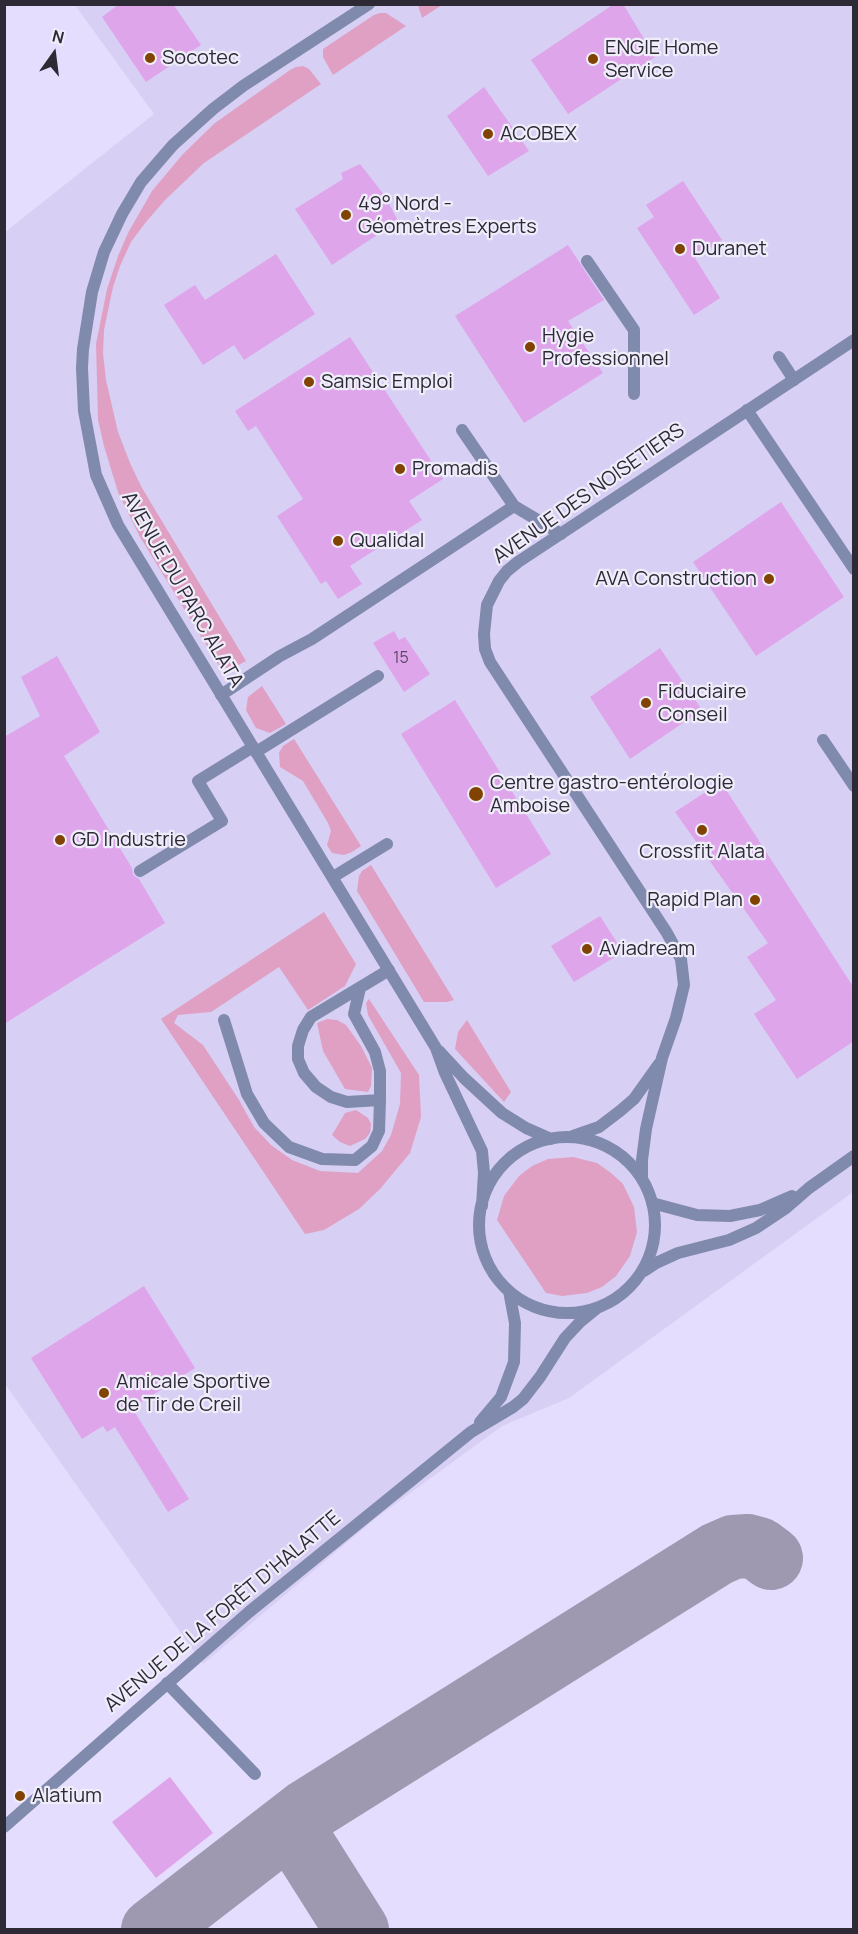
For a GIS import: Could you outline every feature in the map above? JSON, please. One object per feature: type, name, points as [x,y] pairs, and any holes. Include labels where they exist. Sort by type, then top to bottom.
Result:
[{"type":"street","name":"AVENUE DU PARC ALATA","points":[[364,6],[227,98],[190,128],[160,158],[136,190],[113,232],[97,272],[87,311],[82,390],[86,432],[96,475],[118,525],[436,1047],[464,1078],[502,1113],[526,1128],[551,1139]]},
{"type":"street","points":[[587,261],[634,330],[633,394]]},
{"type":"street","name":"AVENUE DES NOISETIERS","points":[[642,1178],[644,1143],[662,1058],[676,1018],[684,985],[681,959],[667,933],[499,677],[485,649],[487,605],[499,581],[518,562],[854,340]]},
{"type":"street","points":[[779,357],[794,380]]},
{"type":"street","points":[[747,410],[854,569]]},
{"type":"street","points":[[462,430],[514,506],[561,534]]},
{"type":"street","points":[[221,695],[280,656],[312,639],[514,506]]},
{"type":"street","points":[[140,871],[222,821],[198,781],[378,676]]},
{"type":"street","points":[[823,740],[854,786]]},
{"type":"street","points":[[333,877],[387,844]]},
{"type":"street","points":[[380,1100],[347,1102],[331,1097],[316,1088],[303,1073],[298,1059],[300,1038],[311,1017],[389,970]]},
{"type":"street","points":[[224,1020],[247,1094],[264,1124],[289,1147],[322,1159],[355,1160],[372,1146],[379,1131],[380,1100],[380,1071],[375,1052],[354,1014],[360,988]]},
{"type":"street","name":"AVENUE DU PARC ALATA","points":[[436,1047],[445,1073],[482,1151],[484,1173],[482,1206]]},
{"type":"street","name":"AVENUE DES NOISETIERS","points":[[569,1138],[598,1127],[620,1112],[644,1087],[662,1058]]},
{"type":"street","points":[[642,1272],[651,1254],[655,1233],[655,1213],[642,1178],[630,1163],[615,1151],[597,1143],[569,1138],[551,1139],[523,1150],[507,1162],[494,1178],[482,1206],[480,1227],[486,1257],[495,1276],[526,1303],[546,1311],[566,1313],[597,1308],[622,1294],[642,1272],[678,1253],[729,1240],[756,1228],[854,1156]]},
{"type":"street","points":[[652,1203],[697,1215],[730,1216],[766,1208],[809,1188]]},
{"type":"street","name":"AVENUE DE LA FORÊT D'HALATTE","points":[[471,1432],[501,1396],[511,1375],[516,1334],[510,1291]]},
{"type":"street","name":"AVENUE DE LA FORÊT D'HALATTE","points":[[4,1827],[249,1612],[471,1432],[506,1412],[523,1399],[565,1338],[597,1308]]},
{"type":"street","points":[[167,1683],[255,1774]]},
{"type":"shaded area","points":[[418,4],[442,5],[422,18]]},
{"type":"shaded area","points":[[75,5],[853,5],[853,1192],[569,1398],[502,1426],[376,1518],[203,1664],[5,1384],[4,233],[154,114]]},
{"type":"shaded area","points":[[380,13],[386,13],[406,26],[333,75],[323,57],[323,49]]},
{"type":"shaded area","points":[[303,66],[309,69],[321,84],[204,163],[165,200],[146,222],[131,242],[120,266],[104,330],[103,353],[106,380],[118,432],[130,463],[142,488],[246,661],[233,668],[223,668],[218,664],[140,537],[118,492],[98,420],[96,344],[107,289],[118,256],[152,191],[183,154],[215,123],[290,70]]},
{"type":"shaded area","points":[[262,686],[286,724],[270,733],[256,728],[246,710],[248,697]]},
{"type":"shaded area","points":[[294,739],[361,846],[352,852],[344,855],[332,853],[327,845],[331,831],[328,823],[303,781],[280,767],[279,753],[283,746]]},
{"type":"shaded area","points":[[371,865],[454,1000],[424,1002],[357,891],[359,876]]},
{"type":"shaded area","points":[[324,912],[356,964],[345,986],[308,1010],[279,967],[211,1012],[178,1015],[174,1023],[203,1045],[254,1127],[271,1145],[292,1160],[320,1171],[358,1173],[382,1151],[391,1135],[400,1104],[401,1073],[368,1015],[366,1003],[369,999],[419,1075],[421,1117],[410,1153],[380,1189],[359,1209],[324,1230],[305,1234],[161,1019]]},
{"type":"shaded area","points":[[327,1019],[337,1020],[346,1025],[361,1046],[372,1068],[371,1086],[368,1092],[345,1089],[323,1051],[317,1023]]},
{"type":"shaded area","points":[[467,1020],[511,1092],[504,1102],[455,1049],[458,1032]]},
{"type":"shaded area","points":[[356,1110],[368,1118],[371,1124],[370,1133],[365,1139],[350,1146],[340,1142],[332,1135],[345,1113]]},
{"type":"shaded area","points":[[573,1157],[597,1163],[623,1184],[634,1207],[637,1232],[630,1256],[616,1276],[602,1287],[587,1293],[562,1296],[546,1293],[497,1220],[504,1196],[519,1176],[532,1166],[548,1159]]},
{"type":"building","name":"Socotec","points":[[119,4],[173,4],[201,45],[146,82],[102,17]]},
{"type":"building","name":"ENGIE Home Service","points":[[614,4],[623,4],[655,57],[568,114],[531,60]]},
{"type":"building","name":"ACOBEX","points":[[484,87],[529,151],[488,176],[447,116]]},
{"type":"building","name":"49° Nord - Géomètres Experts","points":[[360,164],[385,196],[398,221],[332,265],[295,209],[343,179],[341,173]]},
{"type":"building","name":"Duranet","points":[[683,181],[722,240],[695,258],[720,298],[694,315],[637,228],[654,217],[646,205]]},
{"type":"building","name":"Hygie Professionnel","points":[[568,245],[604,300],[568,321],[603,373],[524,423],[455,316]]},
{"type":"building","points":[[276,254],[315,314],[244,360],[234,345],[203,365],[164,305],[195,285],[205,300]]},
{"type":"building","points":[[350,337],[443,479],[409,501],[422,520],[350,566],[362,584],[338,599],[326,581],[321,584],[277,516],[303,499],[256,426],[248,431],[235,411]]},
{"type":"building","name":"AVA Construction","points":[[781,502],[844,597],[756,656],[693,562]]},
{"type":"building","points":[[394,631],[399,640],[405,637],[430,674],[404,692],[373,643]]},
{"type":"building","name":"Fiduciaire Conseil","points":[[660,648],[702,710],[630,759],[590,697]]},
{"type":"building","name":"GD Industrie","points":[[57,656],[100,732],[64,756],[132,868],[133,875],[139,879],[165,923],[4,1024],[4,737],[40,716],[21,677]]},
{"type":"building","name":"Centre gastro-entérologie Amboise","points":[[455,700],[551,854],[496,888],[401,734]]},
{"type":"building","points":[[721,782],[854,988],[854,1041],[797,1079],[754,1014],[776,1000],[747,957],[768,943],[675,812]]},
{"type":"building","name":"Aviadream","points":[[600,916],[623,952],[574,982],[551,946]]},
{"type":"building","name":"Amicale Sportive de Tir de Creil","points":[[144,1286],[195,1368],[132,1408],[189,1499],[168,1512],[115,1427],[107,1432],[103,1426],[82,1439],[31,1358]]},
{"type":"building","points":[[170,1777],[213,1833],[156,1878],[112,1822]]},
{"type":"taxiway","points":[[153,1930],[307,1811],[717,1554],[733,1547],[748,1546],[759,1549],[771,1558]]},
{"type":"taxiway","points":[[290,1824],[357,1930]]},
{"type":"place","name":"Socotec","points":[[150,58]]},
{"type":"place","name":"ENGIE Home Service","points":[[593,59]]},
{"type":"place","name":"ACOBEX","points":[[488,134]]},
{"type":"place","name":"49° Nord - Géomètres Experts","points":[[346,215]]},
{"type":"place","name":"Duranet","points":[[680,249]]},
{"type":"place","name":"Hygie Professionnel","points":[[530,347]]},
{"type":"place","name":"Samsic Emploi","points":[[309,382]]},
{"type":"place","name":"Promadis","points":[[400,469]]},
{"type":"place","name":"Qualidal","points":[[338,541]]},
{"type":"place","name":"AVA Construction","points":[[769,579]]},
{"type":"place","name":"Fiduciaire Conseil","points":[[646,703]]},
{"type":"place","name":"Centre gastro-entérologie Amboise","points":[[476,794]]},
{"type":"place","name":"Crossfit Alata","points":[[702,830]]},
{"type":"place","name":"GD Industrie","points":[[60,840]]},
{"type":"place","name":"Rapid Plan","points":[[755,900]]},
{"type":"place","name":"Aviadream","points":[[587,949]]},
{"type":"place","name":"Amicale Sportive de Tir de Creil","points":[[104,1393]]},
{"type":"place","name":"Alatium","points":[[20,1796]]}]
